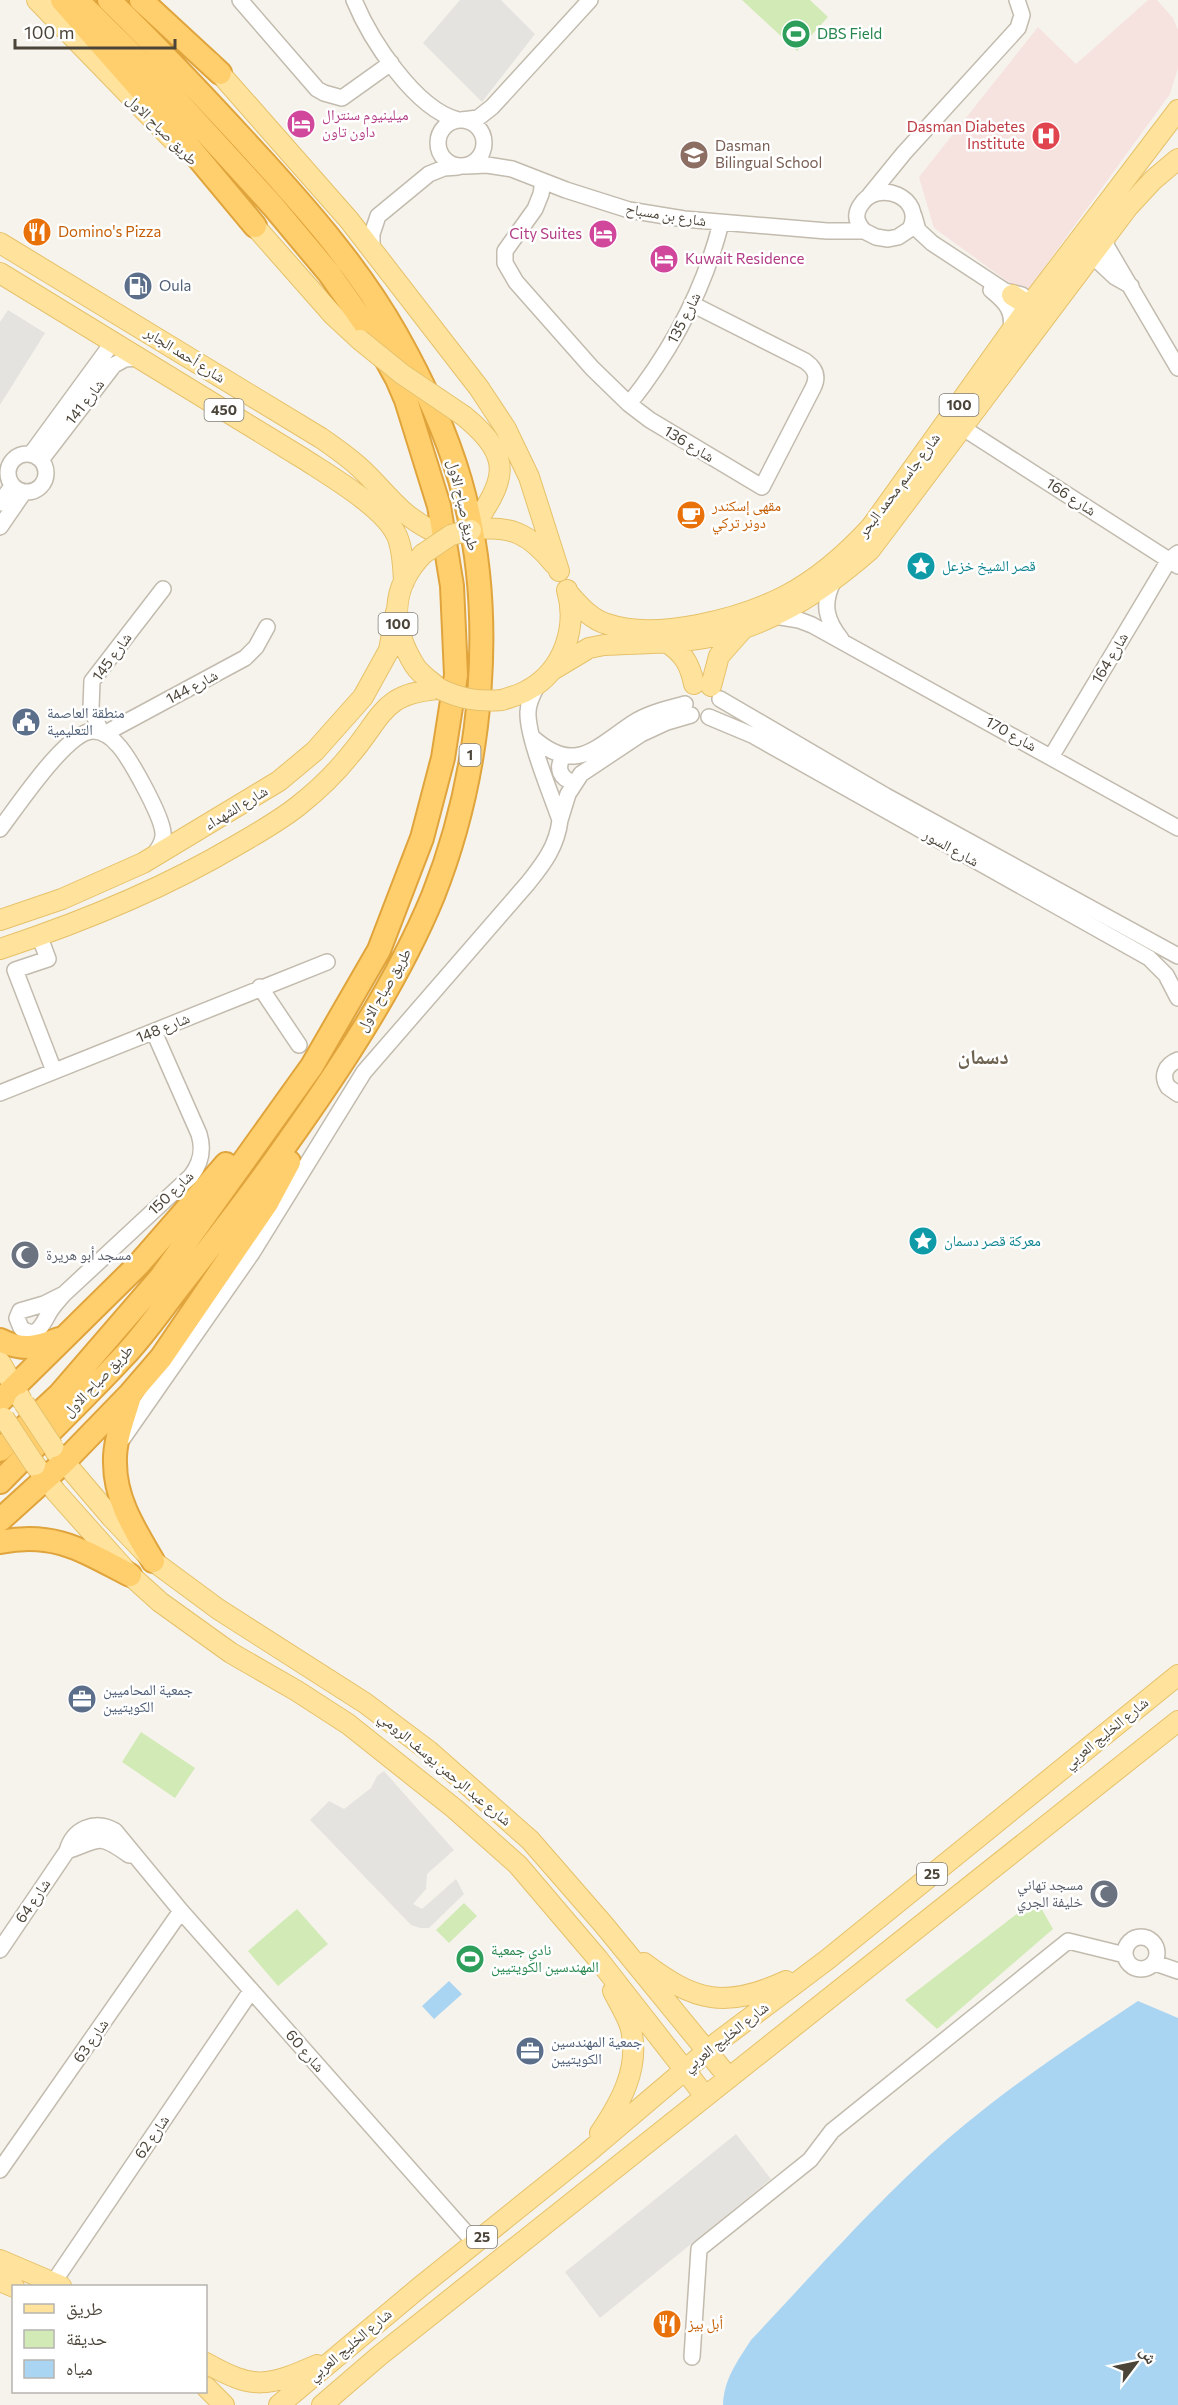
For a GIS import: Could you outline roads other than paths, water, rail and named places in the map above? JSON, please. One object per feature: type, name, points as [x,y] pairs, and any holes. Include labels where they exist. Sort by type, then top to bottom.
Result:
[{"type":"highway","points":[[62,0],[150,99],[255,226]]},
{"type":"highway","name":"طريق صباح الاول","points":[[0,1450],[60,1394],[161,1277],[312,1066],[379,950],[422,838],[438,781],[456,675],[452,586],[439,506],[417,434],[397,380],[372,334],[329,273],[222,148],[158,80],[77,0]]},
{"type":"highway","name":"طريق صباح الاول","points":[[0,1482],[127,1353],[249,1198],[307,1116],[384,993],[415,936],[443,867],[463,799],[478,712],[481,645],[478,581],[467,512],[460,482],[436,415],[401,343],[371,292],[291,192],[182,72],[110,0]]},
{"type":"highway","points":[[156,1],[220,74]]},
{"type":"highway","points":[[8,1404],[66,1336],[138,1264],[312,1066]]},
{"type":"highway","points":[[0,1520],[41,1472],[133,1391],[160,1358],[267,1203],[289,1162],[307,1116]]},
{"type":"highway","points":[[0,1340],[14,1347],[28,1349],[40,1347],[66,1336]]},
{"type":"highway","points":[[133,1391],[149,1389],[162,1381]]},
{"type":"highway","points":[[133,1391],[116,1448],[114,1463],[117,1487],[124,1509],[153,1561]]},
{"type":"highway","points":[[0,1542],[28,1538],[56,1540],[82,1550],[130,1575]]},
{"type":"main road","name":"طريق صباح الاول","points":[[37,0],[255,226],[333,315],[402,374],[464,416],[487,437],[499,461],[500,474],[492,500],[471,530]]},
{"type":"main road","points":[[220,74],[372,247],[479,388],[506,429],[529,477],[559,571]]},
{"type":"main road","name":"شارع جاسم محمد البحر","points":[[568,593],[586,612],[608,625],[652,629],[685,627],[750,612],[800,588],[840,558],[871,527],[1029,306],[1177,111]]},
{"type":"main road","points":[[1151,145],[1158,141],[1170,146],[1175,161]]},
{"type":"main road","name":"شارع جاسم محمد البحر","points":[[547,675],[589,648],[705,638],[741,630],[775,616],[833,582],[870,550],[1037,330],[1086,261],[1147,186],[1175,161]]},
{"type":"main road","name":"شارع أحمد الجابر","points":[[0,243],[81,290],[335,448],[359,467],[412,520],[432,530],[452,535]]},
{"type":"main road","name":"شارع أحمد الجابر","points":[[0,273],[304,459],[350,490],[380,514],[397,535],[402,553],[404,582]]},
{"type":"main road","points":[[1012,295],[1029,306],[1037,318],[1037,330]]},
{"type":"main road","points":[[113,342],[122,332],[130,332],[181,362],[212,373]]},
{"type":"main road","name":"100","points":[[487,528],[513,530],[528,537],[542,549],[559,571],[568,593],[571,614],[569,636],[547,675],[527,691],[502,700],[480,701],[459,698],[440,689],[416,668],[402,640],[396,612],[404,582],[413,564],[423,554],[452,535],[487,528]]},
{"type":"main road","name":"شارع الشهداء","points":[[0,920],[62,899],[143,863],[279,782],[315,751],[363,697],[388,651],[396,612]]},
{"type":"main road","points":[[708,690],[719,656],[741,630]]},
{"type":"main road","points":[[666,642],[680,652],[708,690]]},
{"type":"main road","name":"شارع الشهداء","points":[[0,949],[162,886],[256,834],[317,791],[351,755],[390,704],[403,695],[417,690],[440,689]]},
{"type":"main road","points":[[0,1362],[8,1404],[41,1472]]},
{"type":"main road","points":[[8,1404],[58,1455]]},
{"type":"main road","name":"شارع عبد الرحمن يوسف الرومي","points":[[58,1455],[153,1561],[218,1609],[365,1703],[429,1751],[530,1840],[729,2078]]},
{"type":"main road","name":"شارع عبد الرحمن يوسف الرومي","points":[[41,1472],[130,1575],[160,1602],[231,1653],[348,1724],[454,1809],[518,1865],[598,1959],[705,2096]]},
{"type":"main road","name":"شارع الخليج العربي","points":[[279,2405],[420,2287],[587,2153],[684,2069],[828,1959],[1178,1675]]},
{"type":"main road","name":"شارع الخليج العربي","points":[[322,2405],[379,2356],[1178,1721]]},
{"type":"main road","points":[[583,1942],[589,1947],[602,1946],[609,1932],[667,1980],[687,1991],[713,1998],[733,1998],[765,1990],[828,1959]]},
{"type":"main road","points":[[587,2153],[622,2098],[631,2073],[634,2049],[631,2028],[598,1959]]},
{"type":"main road","points":[[0,2260],[57,2285]]},
{"type":"main road","points":[[379,2356],[387,2344],[438,2301],[440,2295],[435,2288],[427,2285],[420,2287]]},
{"type":"main road","points":[[207,2364],[234,2379],[262,2383],[290,2376],[336,2357]]},
{"type":"main road","points":[[207,2388],[224,2405]]},
{"type":"street","points":[[240,0],[317,88],[324,93],[342,98],[391,63]]},
{"type":"street","points":[[354,0],[391,63],[424,102],[436,122],[438,142],[445,160],[452,165],[464,166],[478,159],[483,151],[485,124],[492,107]]},
{"type":"street","points":[[372,247],[373,228],[378,216],[422,179],[434,159],[445,127],[460,120],[478,118],[492,107],[590,0]]},
{"type":"street","points":[[1011,333],[1012,315],[1002,299],[938,251],[895,238],[881,238],[864,231],[856,218],[864,201],[904,153],[1018,28],[1022,15],[1017,0]]},
{"type":"street","points":[[424,102],[445,116],[476,126],[484,141]]},
{"type":"street","name":"شارع بن مسباح","points":[[484,141],[492,154],[512,169]]},
{"type":"street","points":[[904,153],[899,166],[900,187],[918,230],[928,240],[1012,295],[1029,293],[1046,284]]},
{"type":"street","name":"شارع بن مسباح","points":[[422,179],[439,169],[487,165],[512,169],[629,210],[721,223],[827,231],[864,231]]},
{"type":"street","name":"شارع 136","points":[[543,181],[535,209],[507,246],[504,257],[516,282],[591,368],[629,404],[650,420],[762,487],[813,388],[817,379],[816,373],[805,360],[692,304]]},
{"type":"street","points":[[827,231],[864,201],[879,192],[890,192],[906,202]]},
{"type":"street","points":[[349,220],[378,216]]},
{"type":"street","points":[[895,238],[910,229],[914,216]]},
{"type":"street","name":"شارع 135","points":[[629,404],[663,359],[692,304],[710,261],[721,223]]},
{"type":"street","points":[[1105,237],[1107,247],[1178,368]]},
{"type":"street","points":[[1086,261],[1098,261],[1115,278],[1132,287]]},
{"type":"street","name":"شارع 141","points":[[36,457],[113,342]]},
{"type":"street","name":"شارع 141","points":[[36,457],[114,365],[125,359],[137,358]]},
{"type":"street","name":"شارع 166","points":[[963,428],[1175,560]]},
{"type":"street","points":[[0,449],[14,458]]},
{"type":"street","points":[[19,455],[36,457],[46,472],[42,485],[31,492],[18,489],[7,471],[14,458],[19,455]]},
{"type":"street","points":[[0,503],[18,489]]},
{"type":"street","points":[[0,527],[18,489]]},
{"type":"street","name":"شارع 164","points":[[1051,757],[1175,560]]},
{"type":"street","name":"شارع 170","points":[[833,582],[827,595],[826,610],[830,623],[843,641]]},
{"type":"street","name":"شارع 145","points":[[103,733],[92,708],[92,681],[163,589]]},
{"type":"street","name":"شارع 170","points":[[775,616],[806,622],[843,641],[1178,828]]},
{"type":"street","name":"شارع 144","points":[[0,829],[68,743],[84,733],[103,733],[245,658],[256,647],[267,627]]},
{"type":"street","points":[[547,675],[529,704],[528,714],[532,737],[560,820]]},
{"type":"street","points":[[688,709],[686,693],[708,690],[717,710],[709,717]]},
{"type":"street","name":"شارع السور","points":[[708,690],[880,792],[1178,956]]},
{"type":"street","points":[[532,737],[562,756],[579,757],[588,754],[643,717],[688,709]]},
{"type":"street","points":[[116,1448],[252,1253],[364,1072],[528,883],[550,854],[574,783],[581,774],[641,734],[688,709]]},
{"type":"street","name":"شارع السور","points":[[688,709],[701,718],[709,717],[752,735],[1149,958],[1166,975],[1178,998]]},
{"type":"street","points":[[103,733],[122,749],[160,818],[163,831],[162,841],[154,854],[143,863]]},
{"type":"street","points":[[562,756],[559,764],[560,772],[564,779],[574,783]]},
{"type":"street","points":[[160,818],[179,831],[195,832]]},
{"type":"street","points":[[39,935],[48,959],[15,970],[54,1071]]},
{"type":"street","name":"شارع 148","points":[[0,1093],[327,962]]},
{"type":"street","points":[[260,987],[298,1045]]},
{"type":"street","name":"شارع 150","points":[[64,1294],[191,1176],[200,1160],[202,1147],[199,1134],[154,1032]]},
{"type":"street","points":[[1177,1059],[1168,1066],[1164,1078],[1170,1089],[1178,1094]]},
{"type":"street","name":"شارع 64","points":[[0,1950],[67,1851],[70,1841],[79,1832],[98,1825],[110,1828],[120,1835],[136,1859]]},
{"type":"street","name":"شارع 60","points":[[136,1859],[475,2243]]},
{"type":"street","name":"شارع 63","points":[[0,2170],[181,1911]]},
{"type":"street","points":[[1138,1936],[1146,1936],[1153,1941],[1158,1955],[1155,1963],[1141,1970],[1133,1968],[1127,1962],[1125,1954],[1130,1940],[1138,1936]]},
{"type":"street","points":[[692,2357],[699,2249],[810,2160],[832,2131],[1068,1941],[1125,1954]]},
{"type":"street","points":[[1155,1963],[1178,1971]]},
{"type":"street","name":"شارع 62","points":[[57,2285],[251,1990]]},
{"type":"water","points":[[449,1981],[462,1994],[434,2019],[422,2006]]},
{"type":"water","points":[[1138,2001],[1178,2018],[1178,2405],[723,2405],[729,2379],[751,2340],[897,2186],[945,2142],[998,2099],[1053,2058]]},
{"type":"place","name":"DBS Field","points":[[796,34]]},
{"type":"place","name":"ميلينيوم سنترال داون تاون","points":[[301,124]]},
{"type":"place","name":"Dasman Diabetes Institute","points":[[1046,136]]},
{"type":"place","name":"Dasman Bilingual School","points":[[694,155]]},
{"type":"place","name":"Domino's Pizza","points":[[37,232]]},
{"type":"place","name":"City Suites","points":[[603,234]]},
{"type":"place","name":"Kuwait Residence","points":[[664,259]]},
{"type":"place","name":"Oula","points":[[138,286]]},
{"type":"place","name":"مقهى إسكندر دونر تركي","points":[[691,515]]},
{"type":"place","name":"قصر الشيخ خزعل","points":[[921,566]]},
{"type":"place","name":"منطقة العاصمة التعليمية","points":[[26,722]]},
{"type":"place","name":"معركة قصر دسمان","points":[[923,1241]]},
{"type":"place","name":"مسجد أبو هريرة","points":[[25,1255]]},
{"type":"place","name":"جمعية المحاميين الكويتيين","points":[[82,1699]]},
{"type":"place","name":"مسجد تهاني خليفة الجري","points":[[1104,1894]]},
{"type":"place","name":"نادي جمعية المهندسين الكويتيين","points":[[470,1959]]},
{"type":"place","name":"جمعية المهندسين الكويتيين","points":[[530,2051]]},
{"type":"place","name":"أبل بيز","points":[[667,2324]]},
{"type":"district","name":"دسمان","points":[[983,1057]]}]
